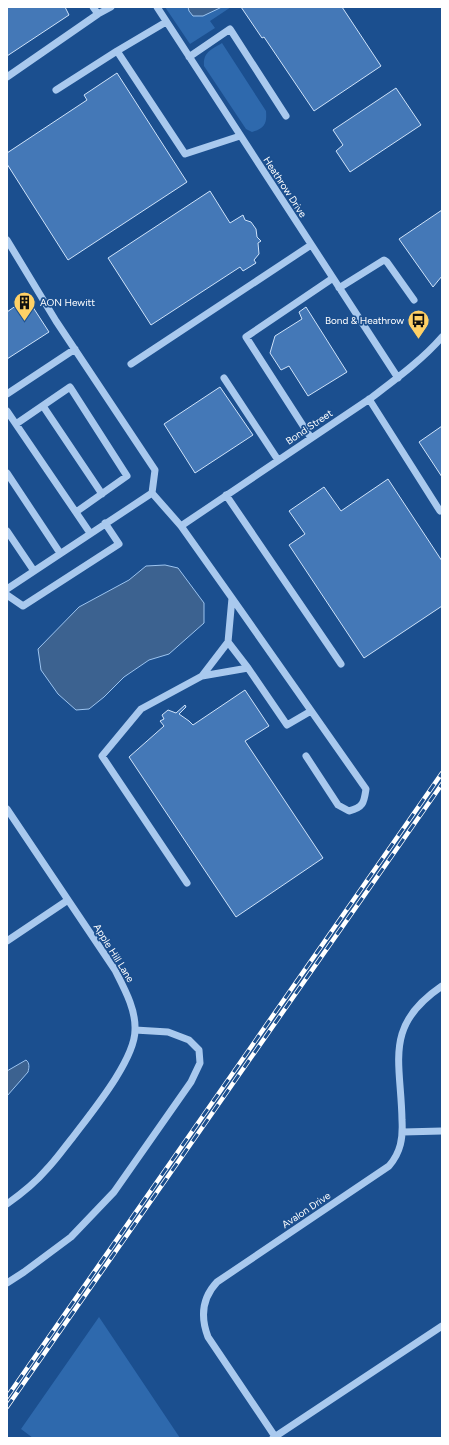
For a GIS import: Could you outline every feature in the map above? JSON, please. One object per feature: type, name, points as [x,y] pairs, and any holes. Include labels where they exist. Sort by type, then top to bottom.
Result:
[{"type":"street","points":[[93,7],[98,14]]},
{"type":"street","points":[[7,77],[98,14],[111,7]]},
{"type":"street","name":"Heathrow Drive","points":[[157,7],[398,378]]},
{"type":"street","points":[[56,90],[166,22]]},
{"type":"street","points":[[189,57],[230,29],[286,116]]},
{"type":"street","points":[[117,51],[185,154],[240,136]]},
{"type":"street","points":[[7,240],[75,349],[155,470],[152,493],[181,526],[366,789],[364,801],[358,808],[350,811],[338,805],[306,756]]},
{"type":"street","points":[[131,364],[311,245]]},
{"type":"street","points":[[339,288],[384,260],[414,300]]},
{"type":"street","points":[[311,438],[246,337],[333,278]]},
{"type":"street","name":"Bond Street","points":[[181,526],[398,378],[442,337]]},
{"type":"street","points":[[7,394],[75,349]]},
{"type":"street","points":[[224,378],[278,460]]},
{"type":"street","points":[[16,424],[70,387],[127,476],[76,512]]},
{"type":"street","points":[[369,399],[440,511]]},
{"type":"street","points":[[43,406],[102,494]]},
{"type":"street","points":[[7,412],[90,534]]},
{"type":"street","points":[[7,473],[60,553]]},
{"type":"street","points":[[7,589],[152,493]]},
{"type":"street","points":[[226,495],[341,664]]},
{"type":"street","points":[[7,595],[23,606],[119,544],[105,523]]},
{"type":"street","points":[[7,531],[34,571]]},
{"type":"street","points":[[202,676],[228,642],[232,598]]},
{"type":"street","points":[[228,642],[248,668],[287,725],[311,711]]},
{"type":"street","points":[[187,883],[102,756],[141,709],[202,676],[248,668]]},
{"type":"street","name":"Apple Hill Lane","points":[[7,809],[114,970],[128,994],[135,1030],[133,1043],[122,1068],[89,1115],[47,1170],[31,1186],[7,1204]]},
{"type":"street","points":[[7,941],[68,900]]},
{"type":"street","name":"Avalon Drive","points":[[442,986],[420,1003],[406,1024],[400,1041],[398,1065],[403,1132],[399,1152],[390,1166],[217,1282],[210,1289],[203,1306],[204,1327],[208,1337],[274,1438],[442,1326]]},
{"type":"street","points":[[7,1283],[71,1237],[114,1192],[190,1082],[200,1063],[199,1050],[189,1040],[168,1032],[135,1030]]},
{"type":"street","points":[[403,1132],[442,1131]]},
{"type":"shaded area","points":[[165,7],[188,7],[189,11],[231,7],[210,21],[215,28],[190,44]]},
{"type":"shaded area","points":[[188,7],[222,7],[203,16],[193,16]]},
{"type":"shaded area","points":[[222,43],[266,111],[265,122],[260,129],[252,132],[246,129],[204,66],[206,54]]},
{"type":"shaded area","points":[[165,565],[178,568],[204,603],[204,623],[169,654],[149,660],[124,677],[104,697],[89,709],[76,710],[58,694],[41,670],[38,649],[79,607],[129,580],[146,566]]},
{"type":"shaded area","points":[[26,1060],[29,1064],[28,1072],[7,1096],[7,1071]]},
{"type":"shaded area","points":[[99,1317],[180,1438],[33,1438],[21,1429]]},
{"type":"building","points":[[7,7],[65,7],[69,15],[7,56]]},
{"type":"building","points":[[241,7],[342,7],[381,66],[314,111],[264,37],[262,38]]},
{"type":"building","points":[[117,73],[187,182],[68,260],[7,164],[7,153],[87,100],[84,95]]},
{"type":"building","points":[[396,88],[421,125],[350,172],[336,151],[343,145],[333,130]]},
{"type":"building","points":[[210,191],[230,223],[243,215],[245,220],[251,222],[256,229],[257,237],[261,241],[258,243],[259,254],[254,260],[256,263],[243,271],[240,267],[151,325],[108,258]]},
{"type":"building","points":[[442,210],[442,276],[433,287],[399,239]]},
{"type":"building","name":"AON Hewitt","points":[[27,298],[49,332],[7,359],[7,312]]},
{"type":"building","points":[[306,307],[347,372],[308,396],[289,366],[281,370],[270,353],[275,336],[302,319],[299,312]]},
{"type":"building","points":[[220,387],[253,435],[195,473],[164,424]]},
{"type":"building","points":[[442,426],[442,477],[419,442]]},
{"type":"building","points":[[388,479],[442,561],[442,606],[364,658],[289,545],[305,534],[289,511],[324,487],[341,511]]},
{"type":"building","points":[[245,690],[269,726],[245,741],[323,858],[236,917],[129,757],[164,726],[160,721],[164,719],[162,715],[168,710],[176,713],[185,705],[186,707],[179,714],[193,725]]},
{"type":"railway","points":[[7,1397],[442,773]]},
{"type":"railway","points":[[7,1407],[442,784]]},
{"type":"place","name":"AON Hewitt","points":[[25,322]]},
{"type":"place","name":"Bond & Heathrow","points":[[419,340]]}]
